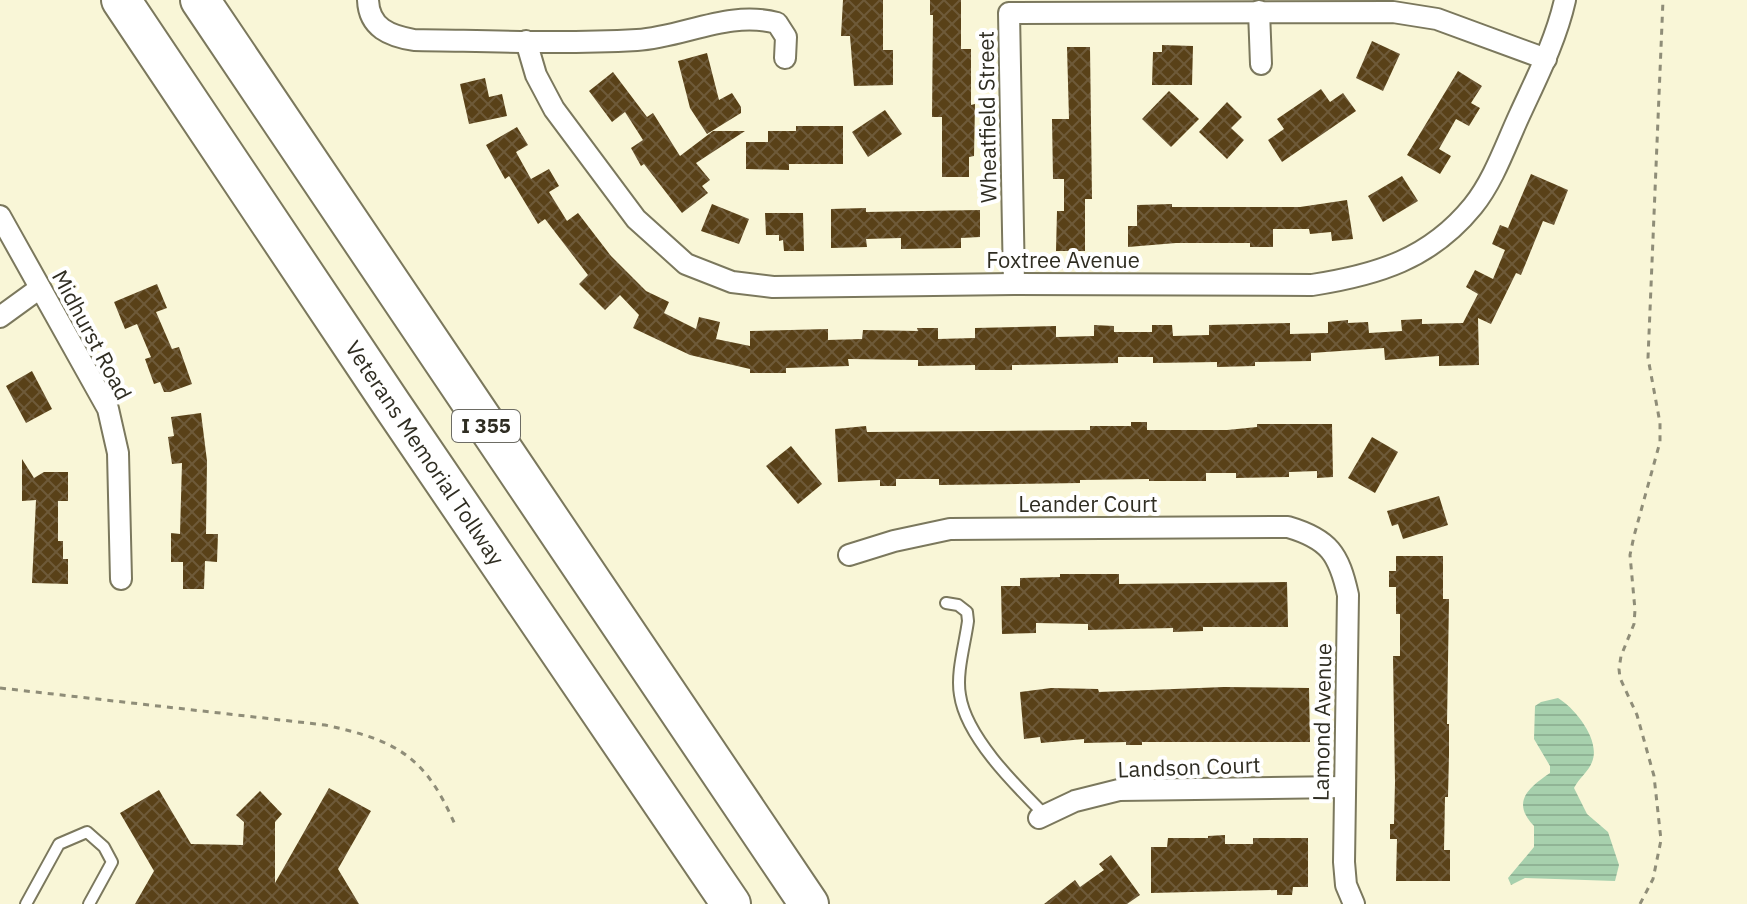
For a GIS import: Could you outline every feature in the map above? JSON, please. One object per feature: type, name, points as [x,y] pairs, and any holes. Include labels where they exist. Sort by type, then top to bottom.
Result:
[{"type":"highway","name":"Veterans Memorial Tollway","points":[[121,0],[400,418],[731,904]]},
{"type":"highway","name":"I 355","points":[[200,0],[809,904]]},
{"type":"highway","points":[[608,720],[642,804],[700,904]]},
{"type":"highway","points":[[786,869],[830,904]]},
{"type":"street","points":[[368,0],[371,17],[383,31],[398,38],[414,40],[641,39],[736,19],[759,18],[777,23],[786,37],[785,58]]},
{"type":"street","name":"Foxtree Avenue","points":[[526,41],[536,75],[554,109],[636,219],[686,264],[732,282],[755,286],[1312,285],[1344,280],[1409,260],[1448,231],[1474,205],[1494,171],[1546,59],[1565,0]]},
{"type":"street","points":[[1259,11],[1261,64]]},
{"type":"street","name":"Wheatfield Street","points":[[1014,284],[1009,13],[1372,11],[1414,14],[1458,25],[1546,59]]},
{"type":"street","name":"Midhurst Road","points":[[0,216],[108,409],[118,453],[121,579]]},
{"type":"street","points":[[0,317],[40,288]]},
{"type":"street","name":"Leander Court","points":[[849,555],[950,529],[1288,527],[1308,533],[1327,544]]},
{"type":"street","name":"Lamond Avenue","points":[[1327,544],[1336,558],[1348,595],[1344,862],[1346,885],[1354,904]]},
{"type":"street","name":"Landson Court","points":[[1042,817],[1075,801],[1119,790],[1345,787]]},
{"type":"lane","points":[[946,603],[958,605],[967,612],[960,695],[967,716],[1003,772],[1042,817]]},
{"type":"lane","points":[[26,904],[59,844],[87,832],[104,847],[112,862],[89,904]]},
{"type":"path","points":[[1640,904],[1653,879],[1661,840],[1654,776],[1637,715],[1619,669],[1634,624],[1630,555],[1660,442],[1660,423],[1648,358],[1663,0]]},
{"type":"path","points":[[0,688],[325,725],[361,733],[411,756],[428,774],[456,827]]},
{"type":"shaded area","points":[[1558,698],[1579,718],[1590,735],[1594,754],[1591,765],[1574,788],[1587,814],[1608,832],[1619,865],[1615,881],[1525,878],[1511,885],[1508,878],[1534,847],[1534,826],[1524,810],[1525,796],[1550,773],[1550,766],[1534,739],[1535,706]]},
{"type":"building","points":[[843,0],[883,0],[883,50],[893,50],[893,85],[854,86],[850,36],[841,36]]},
{"type":"building","points":[[930,0],[961,0],[961,49],[971,49],[971,105],[975,104],[974,156],[969,157],[969,177],[942,177],[942,117],[932,117],[933,15],[930,15]]},
{"type":"building","points":[[1372,41],[1400,54],[1383,91],[1356,78]]},
{"type":"building","points":[[1162,45],[1193,46],[1192,85],[1152,85],[1153,52],[1162,52]]},
{"type":"building","points":[[1067,47],[1090,47],[1092,199],[1085,199],[1085,251],[1056,251],[1057,211],[1064,211],[1064,179],[1053,179],[1052,119],[1069,119]]},
{"type":"building","points":[[707,53],[719,100],[732,93],[741,107],[741,113],[707,134],[690,108],[678,61]]},
{"type":"building","points":[[1458,71],[1482,86],[1471,103],[1480,108],[1469,126],[1456,119],[1439,149],[1451,156],[1440,174],[1407,155]]},
{"type":"building","points":[[613,72],[647,117],[653,113],[680,156],[713,131],[745,131],[696,163],[710,180],[702,186],[708,193],[682,213],[644,164],[641,166],[631,148],[643,140],[625,112],[612,122],[589,91]]},
{"type":"building","points":[[485,78],[489,97],[502,94],[507,116],[469,124],[460,84]]},
{"type":"building","points":[[1321,89],[1330,102],[1343,93],[1356,111],[1282,162],[1268,140],[1284,129],[1277,119]]},
{"type":"building","points":[[1169,91],[1199,119],[1171,147],[1142,119]]},
{"type":"building","points":[[1227,102],[1242,117],[1231,128],[1244,140],[1227,159],[1199,132]]},
{"type":"building","points":[[885,110],[902,134],[868,157],[852,132]]},
{"type":"building","points":[[796,126],[843,126],[843,164],[789,164],[789,170],[746,169],[746,142],[768,142],[768,131],[796,131]]},
{"type":"building","points":[[517,127],[528,145],[516,152],[531,179],[549,169],[559,186],[549,192],[567,221],[578,213],[611,256],[646,291],[669,302],[664,313],[696,329],[699,317],[720,322],[716,339],[750,346],[750,331],[828,329],[828,340],[862,339],[863,330],[918,331],[917,328],[938,328],[938,339],[975,338],[975,328],[1056,326],[1056,337],[1094,336],[1094,325],[1114,326],[1114,332],[1152,332],[1152,325],[1172,325],[1173,336],[1209,335],[1209,325],[1290,323],[1290,334],[1328,333],[1328,322],[1348,320],[1348,323],[1368,322],[1369,333],[1402,331],[1401,320],[1422,319],[1422,324],[1463,323],[1478,294],[1466,287],[1475,270],[1493,279],[1505,250],[1492,244],[1500,225],[1508,228],[1531,174],[1568,190],[1554,225],[1543,221],[1521,275],[1516,273],[1491,324],[1478,318],[1479,365],[1439,366],[1439,356],[1385,360],[1384,348],[1311,353],[1311,361],[1255,362],[1255,366],[1217,367],[1217,362],[1153,363],[1153,357],[1118,357],[1118,363],[1012,365],[1012,370],[975,370],[975,365],[918,366],[918,360],[848,359],[849,366],[786,368],[786,373],[750,373],[750,369],[690,355],[633,328],[639,315],[620,295],[605,310],[579,284],[588,275],[545,219],[538,224],[509,176],[505,179],[486,145]]},
{"type":"building","points":[[1402,176],[1418,201],[1383,222],[1368,196]]},
{"type":"building","points":[[1347,200],[1353,239],[1332,241],[1331,232],[1310,234],[1309,229],[1273,229],[1273,247],[1250,247],[1250,243],[1176,243],[1128,247],[1128,226],[1137,226],[1137,205],[1300,207]]},
{"type":"building","points":[[712,204],[749,219],[739,244],[701,231]]},
{"type":"building","points":[[866,208],[866,212],[980,210],[980,237],[961,238],[961,248],[901,249],[901,238],[866,239],[867,247],[831,248],[831,209]]},
{"type":"building","points":[[765,213],[803,213],[804,251],[784,251],[779,235],[766,235]]},
{"type":"building","points":[[157,284],[167,308],[156,312],[172,349],[179,347],[192,384],[170,392],[164,392],[160,382],[154,384],[145,359],[151,357],[137,324],[125,329],[114,302]]},
{"type":"building","points":[[32,371],[52,409],[26,423],[6,386]]},
{"type":"building","points":[[201,413],[207,461],[206,534],[218,534],[217,562],[205,561],[204,589],[183,589],[183,562],[171,562],[171,533],[180,534],[182,463],[172,464],[168,437],[174,436],[171,417]]},
{"type":"building","points":[[1131,422],[1147,422],[1147,430],[1227,430],[1257,427],[1257,424],[1332,424],[1333,477],[1317,478],[1317,471],[1289,472],[1289,477],[1236,478],[1236,473],[1206,473],[1206,481],[1080,480],[1080,483],[939,485],[939,479],[896,479],[896,486],[880,486],[880,480],[838,482],[835,429],[866,426],[867,432],[1090,430],[1090,426],[1131,426]]},
{"type":"building","points":[[1372,437],[1398,452],[1375,493],[1348,478]]},
{"type":"building","points":[[791,446],[822,484],[798,504],[766,466]]},
{"type":"building","points":[[22,459],[34,478],[44,472],[68,472],[68,501],[58,501],[58,541],[63,541],[63,559],[68,559],[68,584],[32,583],[36,500],[22,501]]},
{"type":"building","points":[[1439,496],[1448,525],[1403,539],[1398,524],[1392,526],[1387,511]]},
{"type":"building","points":[[1396,556],[1443,556],[1443,599],[1449,599],[1449,755],[1444,850],[1450,850],[1450,881],[1396,881],[1397,839],[1390,839],[1390,824],[1394,824],[1395,782],[1393,656],[1400,656],[1400,614],[1396,614],[1396,587],[1389,587],[1389,571],[1396,571]]},
{"type":"building","points":[[1060,574],[1119,574],[1119,584],[1287,582],[1288,627],[1203,627],[1203,631],[1173,632],[1173,628],[1088,630],[1088,624],[1036,623],[1036,633],[1002,634],[1001,586],[1020,586],[1020,578],[1060,577]]},
{"type":"building","points":[[1224,687],[1309,688],[1310,742],[1142,742],[1142,745],[1126,745],[1126,742],[1084,743],[1084,739],[1041,743],[1040,737],[1024,739],[1020,692],[1051,688],[1098,689],[1099,692]]},
{"type":"building","points":[[329,788],[371,811],[338,869],[359,904],[135,904],[154,871],[120,813],[159,790],[191,844],[243,845],[244,822],[236,815],[260,791],[282,814],[275,822],[275,883]]},
{"type":"building","points":[[1225,835],[1225,844],[1253,844],[1253,838],[1308,838],[1308,887],[1293,887],[1292,895],[1277,895],[1277,890],[1151,893],[1151,847],[1167,847],[1168,838]]},
{"type":"building","points":[[1111,855],[1140,895],[1127,904],[1044,904],[1075,880],[1080,887],[1104,870],[1099,864]]}]
